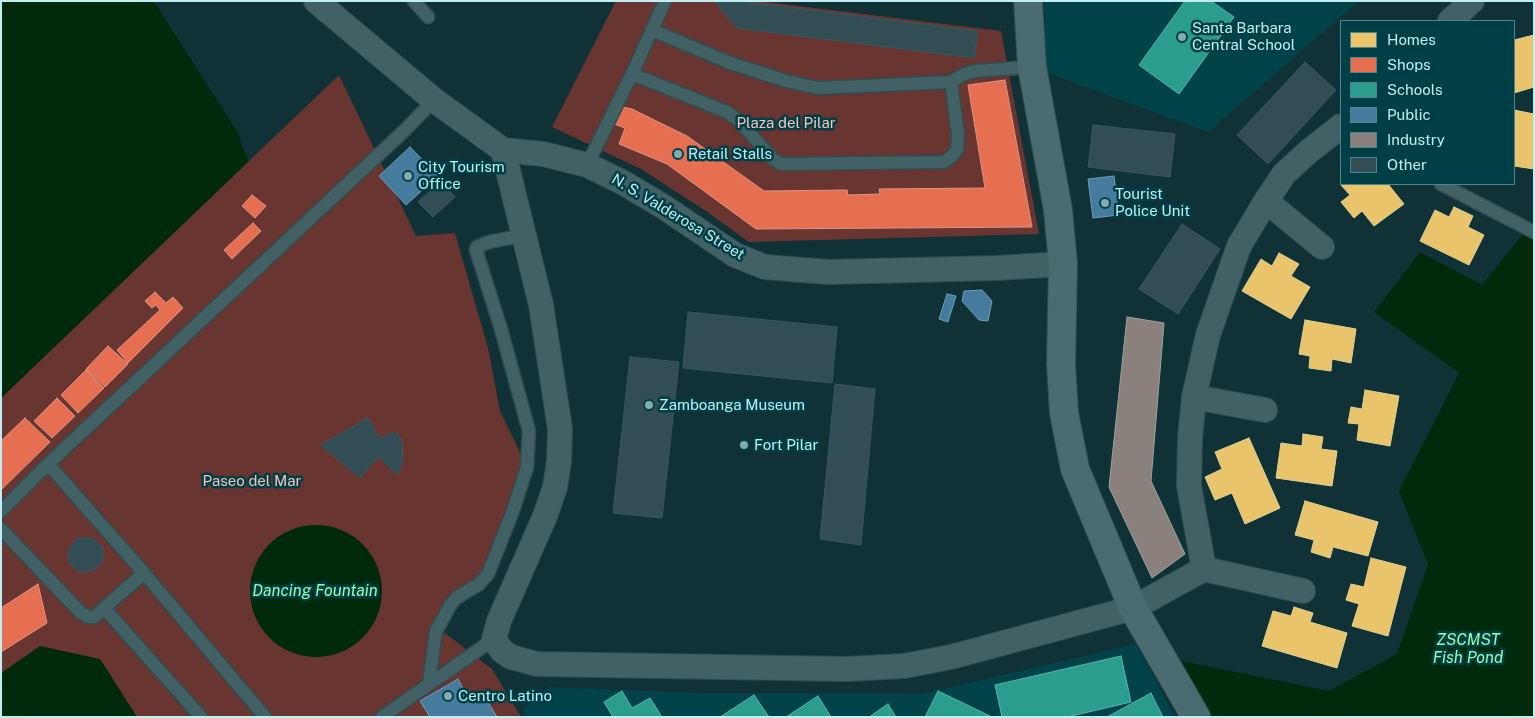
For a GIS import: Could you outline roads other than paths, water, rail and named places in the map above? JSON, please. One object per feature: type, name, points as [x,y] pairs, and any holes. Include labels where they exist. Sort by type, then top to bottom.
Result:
[{"type":"street","points":[[316,1],[434,100],[503,150],[541,305],[560,429],[559,461],[555,487],[545,516],[499,621],[494,639],[502,651],[511,656],[537,664],[802,669],[904,666],[951,657],[1133,608],[1204,569],[1303,591]]},
{"type":"street","points":[[1028,1],[1032,67],[1058,210],[1063,264],[1061,364],[1064,413],[1075,469],[1133,608],[1196,717]]},
{"type":"street","points":[[1451,20],[1472,1]]},
{"type":"street","points":[[1204,569],[1189,486],[1190,438],[1194,397],[1208,334],[1239,246],[1266,201],[1284,174],[1308,152],[1340,129]]},
{"type":"street","name":"N. S. Valderosa Street","points":[[503,150],[542,154],[587,165],[622,182],[664,207],[734,255],[765,267],[828,272],[997,268],[1063,264]]},
{"type":"street","points":[[1266,201],[1322,247]]},
{"type":"street","points":[[1194,397],[1265,410]]},
{"type":"lane","points":[[414,1],[428,17]]},
{"type":"lane","points":[[587,165],[632,74],[664,1]]},
{"type":"lane","points":[[652,30],[730,64],[786,82],[818,88],[951,82],[964,74],[975,71],[1032,67]]},
{"type":"lane","points":[[632,74],[727,112],[738,120],[773,159],[782,164],[944,162],[957,150],[958,134],[951,82]]},
{"type":"lane","points":[[1,511],[48,464],[405,130],[434,100]]},
{"type":"lane","points":[[1445,185],[1465,190],[1534,232]]},
{"type":"lane","points":[[428,683],[436,631],[456,598],[479,584],[488,574],[513,511],[527,466],[529,431],[502,329],[476,250],[477,247],[488,242],[525,235]]},
{"type":"lane","points":[[48,464],[144,573],[265,717]]},
{"type":"lane","points":[[1,529],[80,612],[88,617],[94,617],[144,573]]},
{"type":"lane","points":[[104,608],[201,717]]},
{"type":"lane","points":[[382,717],[428,683],[458,665],[494,639]]},
{"type":"water","points":[[1,1],[153,1],[238,133],[249,161],[1,398]]},
{"type":"water","name":"ZSCMST Fish Pond","points":[[1534,220],[1534,717],[1213,717],[1181,661],[1329,691],[1397,654],[1428,565],[1399,491],[1459,373],[1374,312],[1420,252],[1482,285]]},
{"type":"water","name":"Dancing Fountain","points":[[316,525],[329,526],[341,530],[363,544],[377,566],[381,578],[381,604],[377,616],[363,638],[341,652],[329,656],[316,657],[303,656],[291,652],[269,638],[255,616],[251,604],[250,591],[251,578],[255,566],[269,544],[291,530],[303,526]]},
{"type":"water","points":[[40,646],[100,659],[137,717],[1,717],[1,673]]},
{"type":"place","name":"Santa Barbara Central School","points":[[1182,37]]},
{"type":"place","name":"Retail Stalls","points":[[678,154]]},
{"type":"place","name":"City Tourism Office","points":[[408,176]]},
{"type":"place","name":"Tourist Police Unit","points":[[1105,203]]},
{"type":"place","name":"Zamboanga Museum","points":[[649,405]]},
{"type":"place","name":"Fort Pilar","points":[[744,445]]},
{"type":"place","name":"Centro Latino","points":[[448,696]]},
{"type":"park label","name":"Plaza del Pilar","points":[[786,123]]},
{"type":"park label","name":"Paseo del Mar","points":[[252,481]]}]
